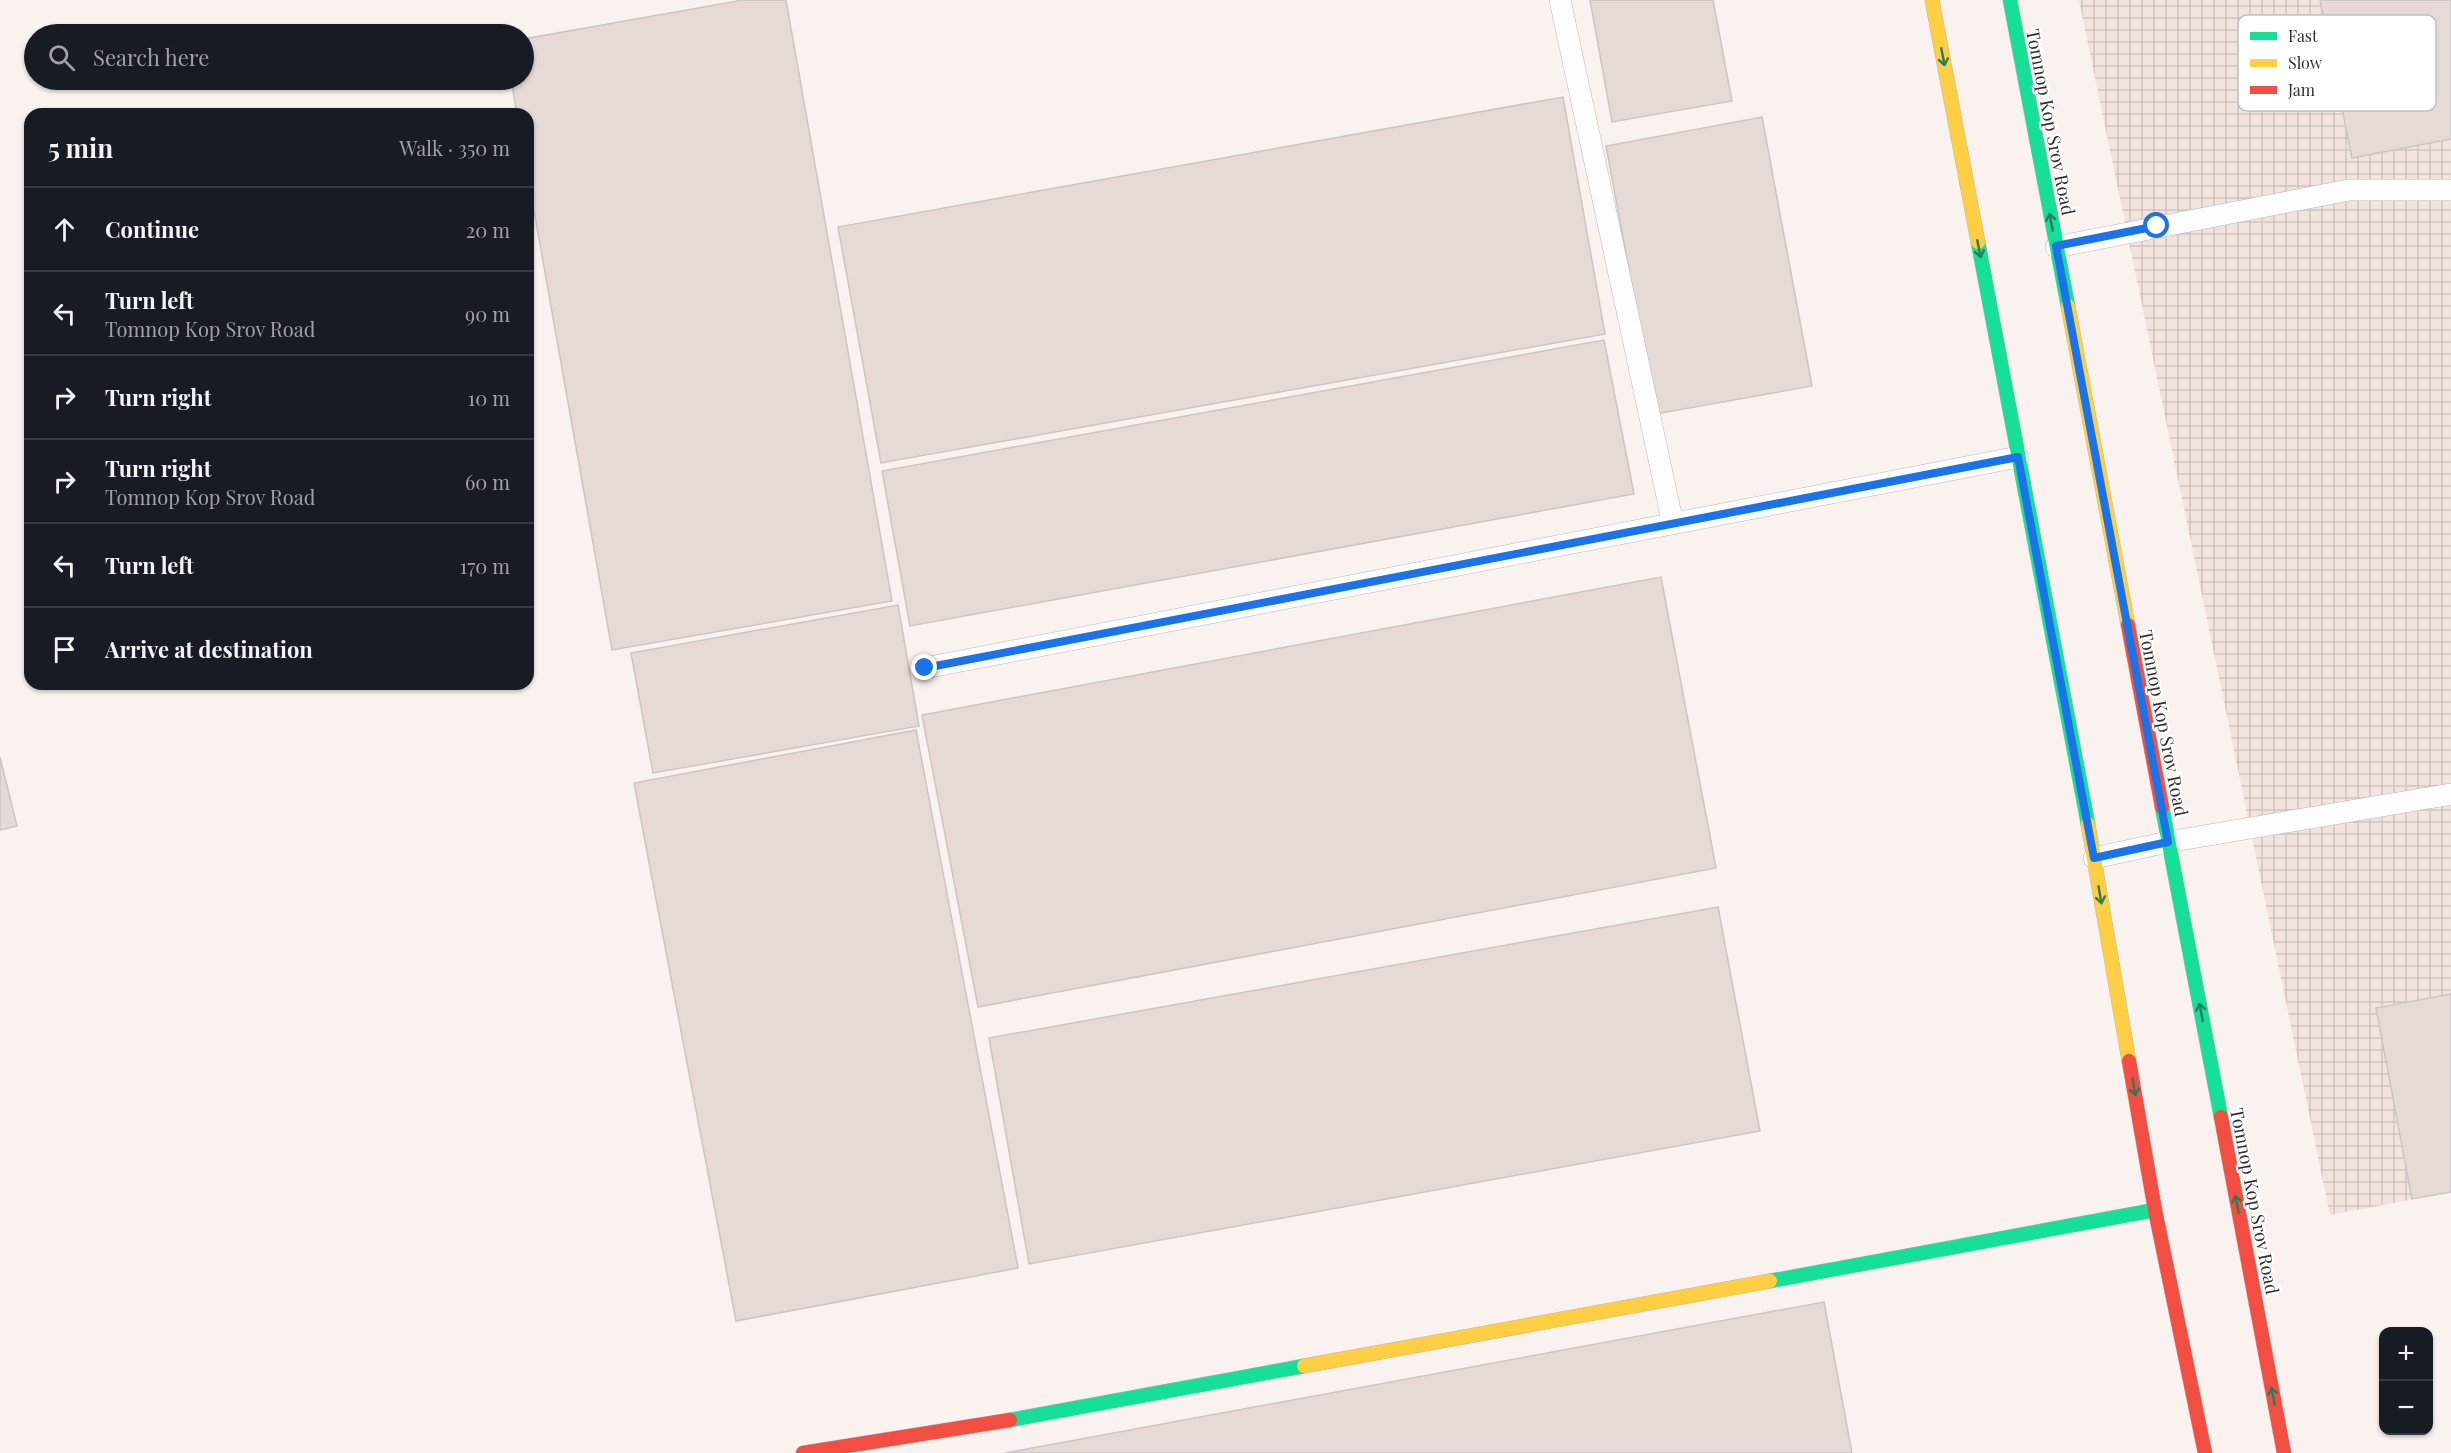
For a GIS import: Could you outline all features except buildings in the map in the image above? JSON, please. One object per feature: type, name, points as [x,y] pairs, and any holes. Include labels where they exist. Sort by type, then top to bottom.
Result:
[{"type":"main road","points":[[1932,0],[2094,858],[2155,1210],[2205,1453]]},
{"type":"main road","name":"Tomnop Kop Srov Road","points":[[2010,0],[2284,1453]]},
{"type":"main road","points":[[803,1453],[994,1423],[2155,1210]]},
{"type":"lane","points":[[1560,0],[1673,524]]},
{"type":"lane","points":[[2056,246],[2349,190],[2451,190]]},
{"type":"lane","points":[[925,668],[2018,457]]},
{"type":"lane","points":[[2094,858],[2168,842],[2451,794]]},
{"type":"shaded area","points":[[2079,0],[2451,0],[2451,1192],[2330,1215]]},
{"type":"traffic: fast","points":[[2010,0],[2068,306]]},
{"type":"traffic: fast","points":[[1978,242],[2088,824]]},
{"type":"traffic: fast","points":[[2162,807],[2221,1117]]},
{"type":"traffic: fast","points":[[1770,1281],[2155,1210]]},
{"type":"traffic: fast","points":[[1010,1420],[1304,1366]]},
{"type":"traffic: slow","points":[[1932,0],[1978,242]]},
{"type":"traffic: slow","points":[[2068,306],[2128,625]]},
{"type":"traffic: slow","points":[[2088,824],[2129,1061]]},
{"type":"traffic: slow","points":[[1304,1366],[1770,1281]]},
{"type":"traffic: jam","points":[[2128,625],[2162,807]]},
{"type":"traffic: jam","points":[[2129,1061],[2155,1210],[2205,1453]]},
{"type":"traffic: jam","points":[[2221,1117],[2284,1453]]},
{"type":"traffic: jam","points":[[803,1453],[1010,1420]]},
{"type":"route","points":[[925,668],[2018,457],[2094,858],[2168,842],[2056,246],[2157,226]]}]
